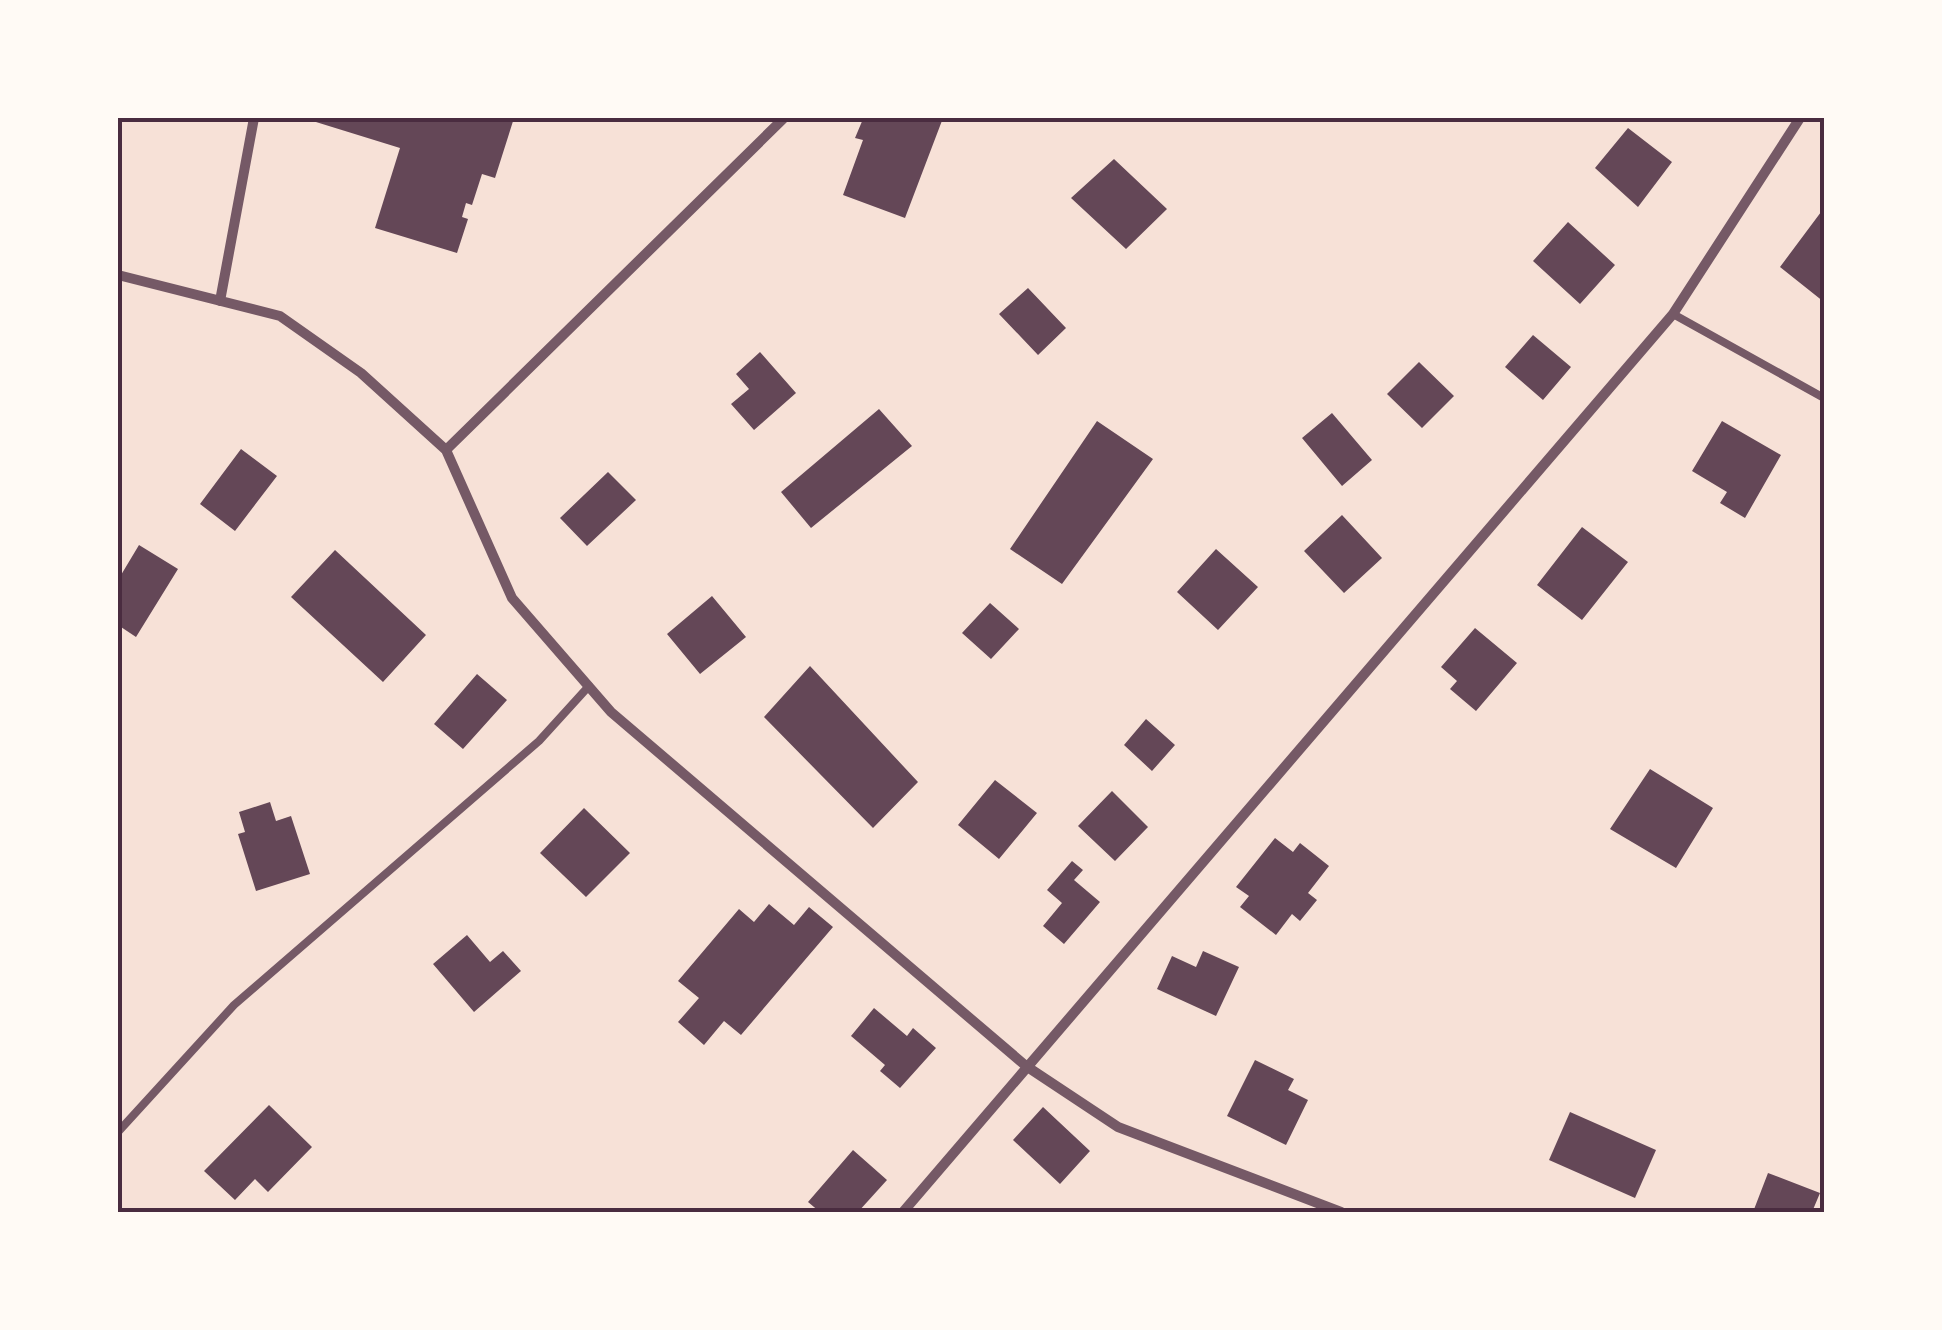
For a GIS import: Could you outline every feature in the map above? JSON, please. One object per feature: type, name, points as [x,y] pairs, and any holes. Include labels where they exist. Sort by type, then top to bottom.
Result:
[{"type":"street","points":[[220,301],[254,118]]},
{"type":"street","points":[[446,450],[784,118]]},
{"type":"street","points":[[903,1212],[1673,314],[1800,118]]},
{"type":"street","points":[[118,275],[280,316],[361,373],[446,450],[512,598],[610,712],[1026,1066],[1118,1127],[1341,1212]]},
{"type":"lane","points":[[1673,314],[1824,398]]},
{"type":"lane","points":[[118,1132],[234,1005],[539,741],[589,686]]},
{"type":"building","points":[[303,118],[514,118],[495,178],[482,174],[472,205],[466,203],[462,217],[468,219],[457,253],[375,228],[400,148]]},
{"type":"building","points":[[943,118],[905,218],[843,195],[863,140],[855,138],[863,119]]},
{"type":"building","points":[[1628,128],[1672,162],[1638,207],[1595,168]]},
{"type":"building","points":[[1114,159],[1167,209],[1126,249],[1071,198]]},
{"type":"building","points":[[1821,212],[1824,215],[1824,302],[1780,267]]},
{"type":"building","points":[[1568,222],[1615,265],[1580,304],[1533,261]]},
{"type":"building","points":[[1028,288],[1066,328],[1038,355],[999,314]]},
{"type":"building","points":[[1533,335],[1571,367],[1543,400],[1505,367]]},
{"type":"building","points":[[760,352],[796,393],[754,430],[731,404],[749,389],[736,374]]},
{"type":"building","points":[[1419,362],[1454,396],[1422,428],[1387,394]]},
{"type":"building","points":[[879,409],[912,446],[811,528],[781,492]]},
{"type":"building","points":[[1332,413],[1372,460],[1342,486],[1302,438]]},
{"type":"building","points":[[1097,421],[1153,459],[1062,584],[1010,549]]},
{"type":"building","points":[[1722,421],[1781,455],[1745,518],[1720,503],[1727,492],[1692,471]]},
{"type":"building","points":[[241,449],[277,476],[235,531],[200,504]]},
{"type":"building","points":[[608,472],[636,500],[587,546],[560,518]]},
{"type":"building","points":[[1342,515],[1382,558],[1344,593],[1304,551]]},
{"type":"building","points":[[1582,527],[1628,562],[1582,620],[1537,585]]},
{"type":"building","points":[[139,545],[178,569],[136,637],[118,625],[118,580]]},
{"type":"building","points":[[1216,549],[1258,587],[1218,630],[1177,592]]},
{"type":"building","points":[[335,550],[426,635],[383,682],[291,597]]},
{"type":"building","points":[[712,596],[746,637],[700,674],[667,634]]},
{"type":"building","points":[[990,603],[1019,629],[991,659],[962,633]]},
{"type":"building","points":[[1475,628],[1517,663],[1476,711],[1450,689],[1457,681],[1441,667]]},
{"type":"building","points":[[810,666],[918,782],[873,828],[764,717]]},
{"type":"building","points":[[477,674],[507,700],[463,749],[434,724]]},
{"type":"building","points":[[1146,719],[1175,745],[1152,771],[1124,745]]},
{"type":"building","points":[[1650,769],[1713,808],[1676,868],[1610,829]]},
{"type":"building","points":[[995,780],[1037,813],[999,859],[958,825]]},
{"type":"building","points":[[1112,791],[1148,827],[1115,861],[1078,826]]},
{"type":"building","points":[[270,802],[276,821],[291,816],[310,874],[256,891],[238,834],[245,832],[239,812]]},
{"type":"building","points":[[584,808],[630,853],[586,897],[540,853]]},
{"type":"building","points":[[1275,838],[1293,852],[1300,843],[1329,866],[1308,893],[1317,900],[1300,921],[1292,914],[1276,935],[1240,907],[1249,896],[1236,887]]},
{"type":"building","points":[[1072,861],[1083,870],[1074,880],[1100,902],[1064,944],[1043,926],[1062,903],[1047,890]]},
{"type":"building","points":[[769,904],[794,925],[809,907],[833,927],[741,1035],[724,1021],[704,1045],[678,1022],[699,998],[678,981],[739,909],[754,922]]},
{"type":"building","points":[[467,935],[490,962],[503,951],[521,971],[474,1012],[433,964]]},
{"type":"building","points":[[1203,951],[1239,967],[1216,1016],[1157,989],[1172,956],[1196,967]]},
{"type":"building","points":[[874,1008],[907,1036],[913,1028],[936,1048],[900,1088],[880,1071],[885,1065],[851,1036]]},
{"type":"building","points":[[1255,1060],[1294,1079],[1288,1090],[1308,1100],[1286,1145],[1227,1116]]},
{"type":"building","points":[[269,1105],[312,1147],[268,1192],[255,1179],[235,1200],[204,1171]]},
{"type":"building","points":[[1043,1107],[1090,1151],[1060,1184],[1013,1140]]},
{"type":"building","points":[[1570,1112],[1656,1150],[1635,1198],[1549,1160]]},
{"type":"building","points":[[853,1150],[887,1180],[858,1212],[820,1212],[808,1202]]},
{"type":"building","points":[[1768,1173],[1820,1193],[1812,1212],[1753,1212]]}]
